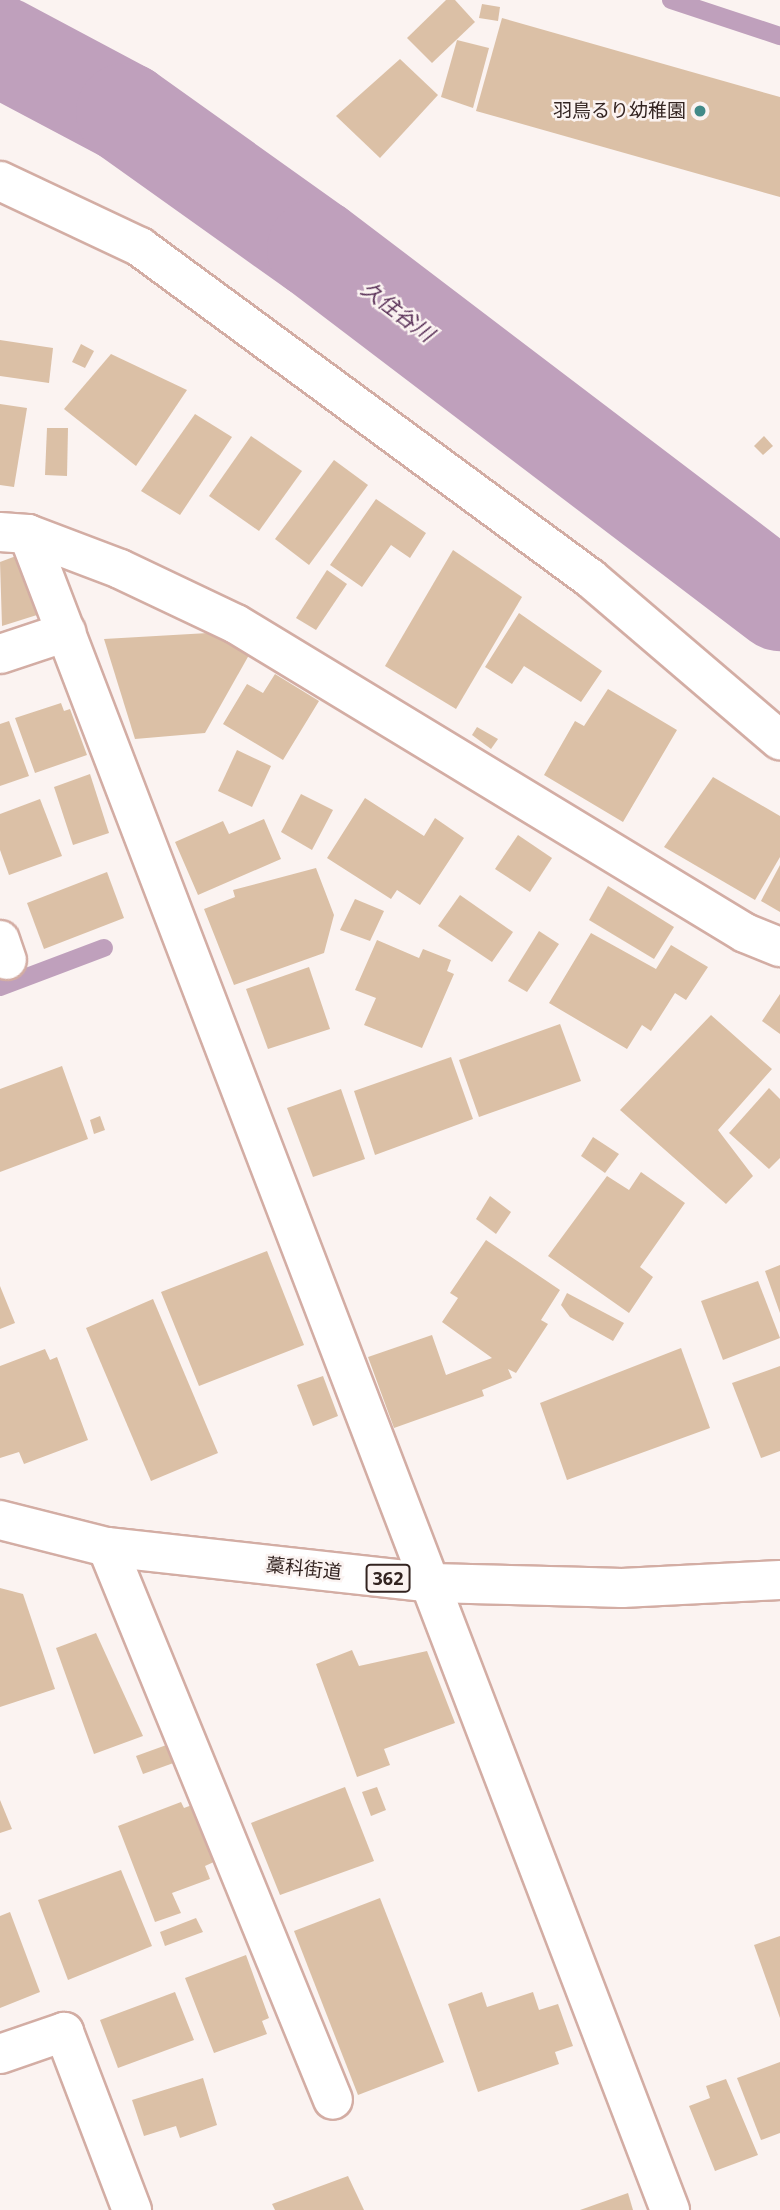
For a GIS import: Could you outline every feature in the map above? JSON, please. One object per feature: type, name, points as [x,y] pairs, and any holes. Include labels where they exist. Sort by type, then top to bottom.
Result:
[{"type":"main road","points":[[0,181],[140,247],[590,578],[780,740]]},
{"type":"main road","points":[[14,533],[66,632],[432,1583],[530,1858],[670,2210]]},
{"type":"main road","points":[[14,533],[236,624],[746,933],[780,947]]},
{"type":"main road","points":[[0,654],[66,632]]},
{"type":"main road","name":"藁科街道","points":[[0,1520],[107,1547],[432,1583],[622,1588],[780,1580]]},
{"type":"main road","points":[[107,1547],[333,2100]]},
{"type":"main road","points":[[0,2054],[64,2032],[132,2210]]},
{"type":"building","points":[[446,0],[455,0],[475,22],[432,63],[407,38]]},
{"type":"building","points":[[482,4],[500,7],[498,21],[479,18]]},
{"type":"building","points":[[502,18],[780,97],[780,197],[476,111]]},
{"type":"building","points":[[457,40],[489,48],[473,108],[441,97]]},
{"type":"building","points":[[400,59],[438,95],[380,158],[336,116]]},
{"type":"building","points":[[0,340],[53,348],[49,383],[0,376]]},
{"type":"building","points":[[81,344],[94,351],[85,368],[72,362]]},
{"type":"building","points":[[111,354],[187,390],[136,466],[64,409]]},
{"type":"building","points":[[0,404],[27,408],[14,487],[0,485]]},
{"type":"building","points":[[195,414],[232,437],[180,515],[141,491]]},
{"type":"building","points":[[47,428],[68,428],[67,476],[45,475]]},
{"type":"building","points":[[251,436],[302,471],[259,531],[209,496]]},
{"type":"building","points":[[764,436],[773,446],[763,455],[754,446]]},
{"type":"building","points":[[334,460],[368,485],[309,565],[275,539]]},
{"type":"building","points":[[376,499],[426,533],[410,558],[391,545],[362,587],[330,565]]},
{"type":"building","points":[[453,550],[522,597],[456,709],[385,666]]},
{"type":"building","points":[[16,556],[37,615],[2,626],[0,562]]},
{"type":"building","points":[[327,570],[347,584],[316,630],[296,618]]},
{"type":"building","points":[[519,613],[602,671],[581,702],[524,666],[512,684],[485,667]]},
{"type":"building","points":[[208,633],[249,655],[205,733],[135,739],[104,639]]},
{"type":"building","points":[[275,674],[319,701],[283,760],[223,724],[247,684],[263,693]]},
{"type":"building","points":[[608,689],[677,730],[623,822],[544,775],[575,721],[584,726]]},
{"type":"building","points":[[61,703],[64,711],[70,709],[87,755],[35,773],[15,718]]},
{"type":"building","points":[[9,721],[29,776],[0,786],[0,724]]},
{"type":"building","points":[[477,727],[498,739],[491,749],[472,735]]},
{"type":"building","points":[[237,750],[271,766],[252,807],[218,791]]},
{"type":"building","points":[[90,774],[109,833],[73,845],[54,787]]},
{"type":"building","points":[[713,777],[780,816],[780,857],[755,900],[664,847]]},
{"type":"building","points":[[301,794],[333,810],[312,850],[281,832]]},
{"type":"building","points":[[365,798],[424,836],[435,818],[464,838],[420,905],[397,890],[391,899],[327,858]]},
{"type":"building","points":[[40,799],[62,856],[9,875],[0,850],[0,814]]},
{"type":"building","points":[[264,819],[281,859],[198,895],[175,842],[223,821],[229,834]]},
{"type":"building","points":[[518,835],[552,858],[530,892],[495,869]]},
{"type":"building","points":[[780,865],[780,912],[761,901]]},
{"type":"building","points":[[316,868],[334,915],[324,953],[234,985],[204,909],[235,897],[233,890]]},
{"type":"building","points":[[107,872],[124,918],[44,949],[27,903]]},
{"type":"building","points":[[608,886],[674,927],[654,959],[589,920]]},
{"type":"building","points":[[460,895],[513,932],[492,962],[438,926]]},
{"type":"building","points":[[355,899],[384,911],[370,941],[340,930]]},
{"type":"building","points":[[539,931],[559,944],[527,992],[508,981]]},
{"type":"building","points":[[591,933],[656,969],[671,945],[708,967],[686,1000],[675,993],[651,1031],[642,1025],[627,1049],[549,1003]]},
{"type":"building","points":[[377,940],[419,958],[423,949],[451,960],[447,971],[454,974],[422,1048],[364,1025],[376,998],[355,990]]},
{"type":"building","points":[[309,967],[330,1029],[268,1049],[246,989]]},
{"type":"building","points":[[780,994],[780,1034],[762,1021]]},
{"type":"building","points":[[711,1015],[772,1069],[718,1130],[753,1176],[726,1204],[620,1110]]},
{"type":"building","points":[[560,1024],[581,1081],[479,1117],[459,1060]]},
{"type":"building","points":[[451,1057],[473,1119],[375,1155],[354,1091]]},
{"type":"building","points":[[62,1066],[88,1139],[0,1172],[0,1089]]},
{"type":"building","points":[[769,1088],[780,1099],[780,1158],[769,1169],[729,1133]]},
{"type":"building","points":[[341,1089],[365,1159],[313,1177],[287,1108]]},
{"type":"building","points":[[100,1116],[105,1130],[94,1134],[90,1120]]},
{"type":"building","points":[[593,1137],[619,1154],[605,1173],[581,1156]]},
{"type":"building","points":[[641,1172],[685,1203],[640,1267],[653,1277],[629,1313],[548,1256],[607,1176],[629,1190]]},
{"type":"building","points":[[490,1196],[511,1212],[496,1234],[476,1219]]},
{"type":"building","points":[[486,1240],[560,1290],[541,1320],[548,1324],[516,1373],[508,1369],[512,1378],[482,1390],[484,1396],[394,1428],[368,1357],[432,1335],[446,1375],[492,1358],[442,1322],[458,1298],[450,1293]]},
{"type":"building","points":[[267,1251],[304,1345],[199,1386],[161,1292]]},
{"type":"building","points":[[780,1265],[780,1313],[765,1271]]},
{"type":"building","points":[[758,1281],[780,1338],[723,1360],[701,1301]]},
{"type":"building","points":[[0,1286],[15,1323],[0,1329]]},
{"type":"building","points":[[567,1293],[624,1323],[613,1341],[570,1317],[561,1305]]},
{"type":"building","points":[[153,1299],[218,1453],[151,1481],[86,1328]]},
{"type":"building","points":[[681,1348],[710,1428],[567,1480],[540,1403]]},
{"type":"building","points":[[45,1349],[50,1360],[57,1357],[88,1440],[24,1464],[19,1452],[0,1458],[0,1366]]},
{"type":"building","points":[[780,1366],[780,1451],[761,1458],[732,1383]]},
{"type":"building","points":[[323,1376],[338,1416],[313,1426],[297,1385]]},
{"type":"building","points":[[0,1588],[23,1594],[55,1689],[0,1707]]},
{"type":"building","points":[[96,1633],[143,1736],[94,1754],[56,1648]]},
{"type":"building","points":[[352,1650],[359,1666],[427,1651],[455,1723],[384,1749],[390,1765],[357,1777],[316,1664]]},
{"type":"building","points":[[172,1743],[179,1761],[143,1774],[136,1756]]},
{"type":"building","points":[[345,1787],[374,1861],[280,1895],[251,1823]]},
{"type":"building","points":[[377,1787],[386,1810],[371,1816],[362,1792]]},
{"type":"building","points":[[0,1800],[12,1829],[0,1833]]},
{"type":"building","points":[[181,1802],[184,1808],[192,1805],[216,1861],[205,1866],[210,1879],[172,1893],[181,1913],[155,1922],[118,1826]]},
{"type":"building","points":[[121,1870],[152,1946],[68,1980],[38,1900]]},
{"type":"building","points":[[380,1898],[444,2062],[358,2095],[294,1931]]},
{"type":"building","points":[[10,1912],[40,1992],[0,2008],[0,1916]]},
{"type":"building","points":[[196,1918],[203,1932],[165,1946],[160,1932]]},
{"type":"building","points":[[780,1936],[780,2018],[754,1945]]},
{"type":"building","points":[[246,1955],[269,2018],[262,2021],[267,2034],[214,2053],[185,1978]]},
{"type":"building","points":[[175,1992],[194,2040],[118,2068],[100,2020]]},
{"type":"building","points":[[482,1992],[487,2007],[533,1992],[539,2010],[558,2004],[573,2046],[555,2052],[559,2064],[478,2092],[448,2004]]},
{"type":"building","points":[[780,2062],[780,2133],[761,2140],[737,2078]]},
{"type":"building","points":[[203,2078],[217,2125],[180,2138],[176,2126],[144,2136],[132,2100]]},
{"type":"building","points":[[726,2079],[758,2155],[715,2171],[689,2106],[710,2098],[706,2086]]},
{"type":"building","points":[[348,2176],[364,2210],[275,2210],[272,2204]]},
{"type":"building","points":[[628,2193],[633,2210],[580,2210]]},
{"type":"waterway","points":[[671,0],[780,36]]},
{"type":"waterway","name":"久住谷川","points":[[0,46],[126,113],[317,249],[780,601]]},
{"type":"waterway","points":[[0,987],[104,948]]},
{"type":"place","name":"羽鳥るり幼稚園","points":[[700,111]]}]
